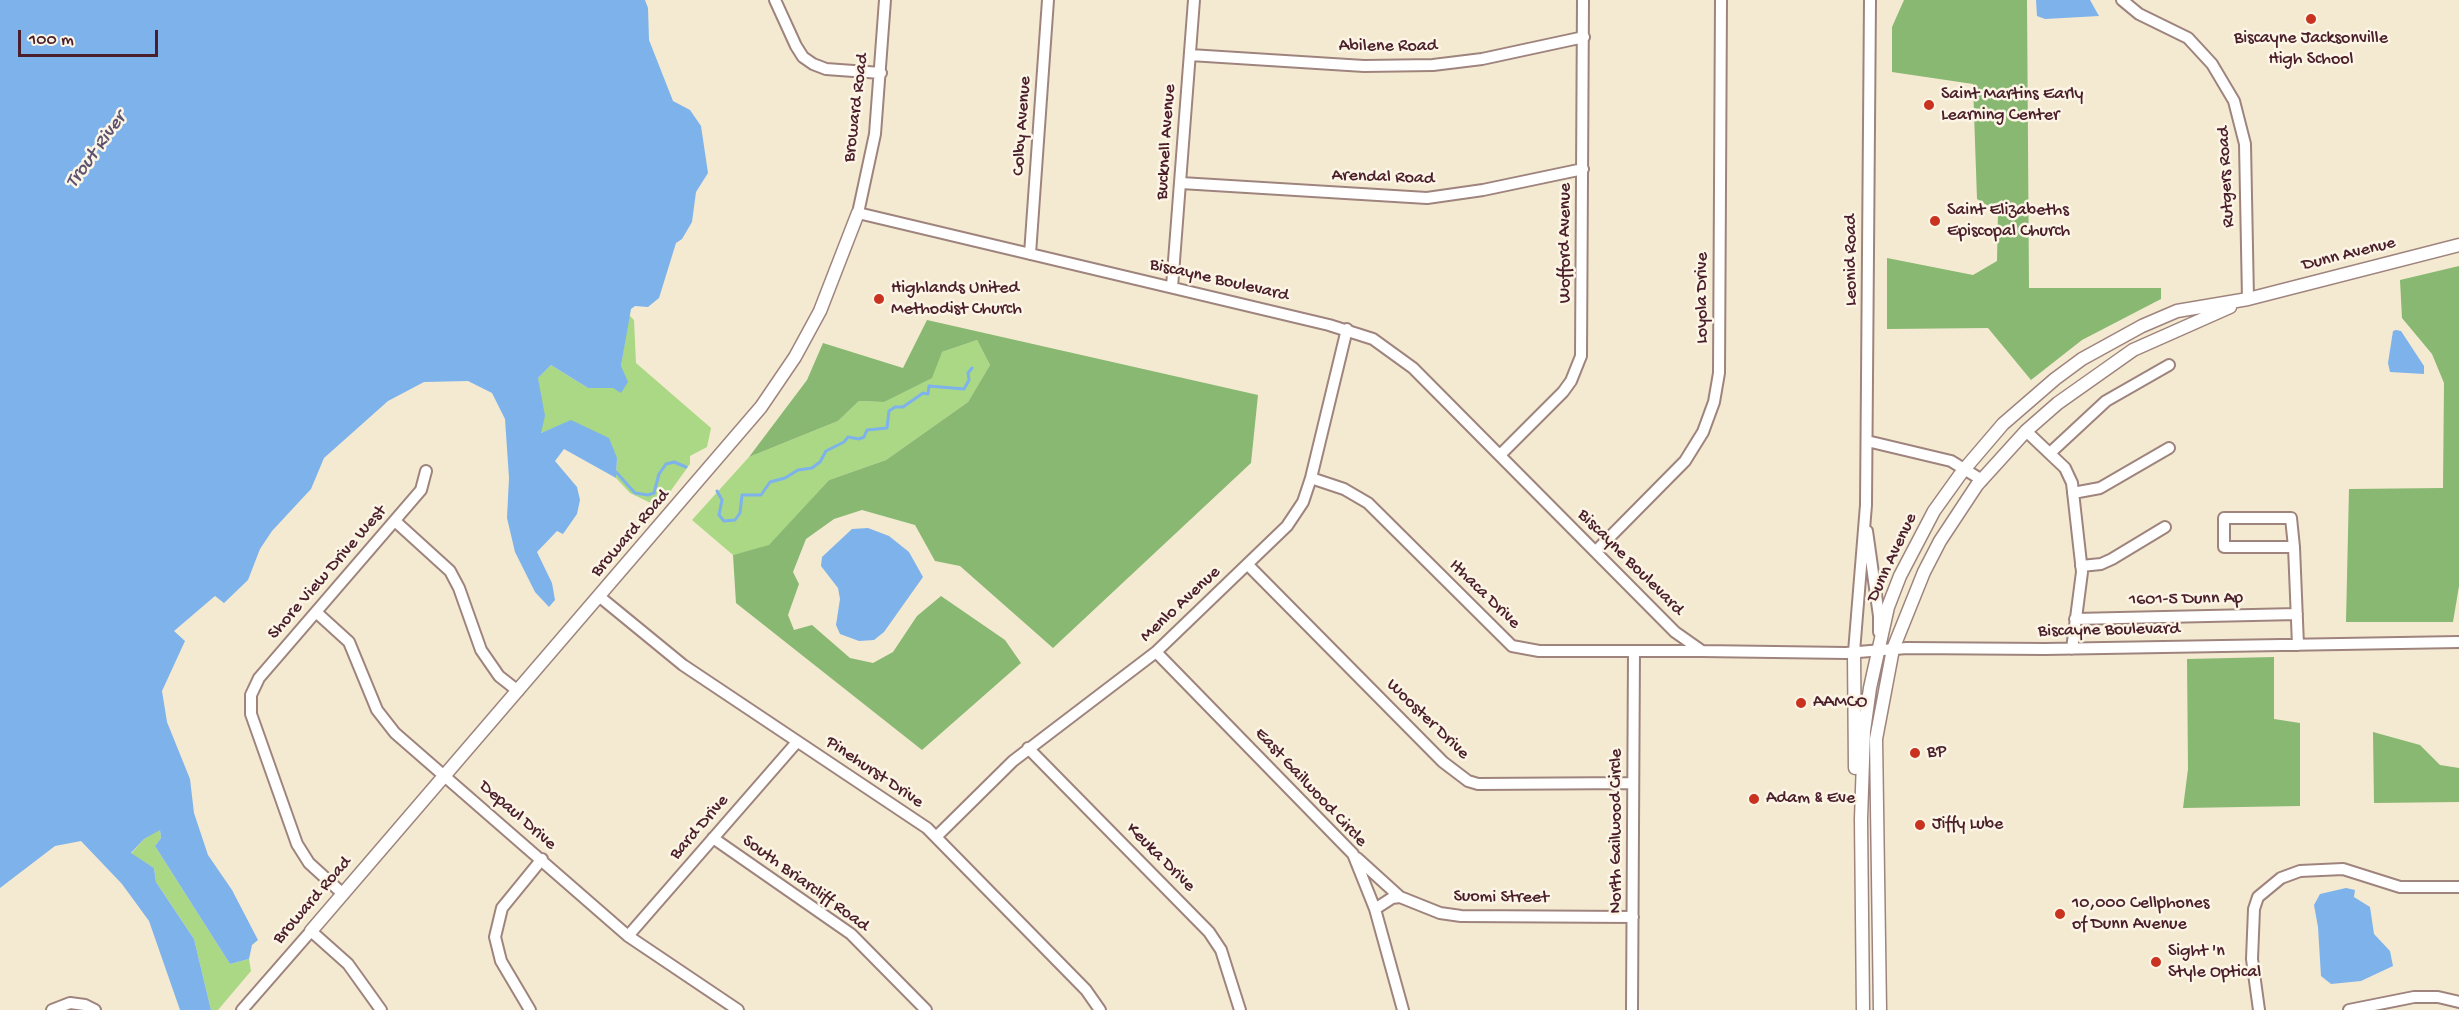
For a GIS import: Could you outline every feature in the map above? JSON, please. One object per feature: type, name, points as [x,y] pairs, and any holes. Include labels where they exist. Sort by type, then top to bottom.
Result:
[{"type":"main road","name":"Broward Road","points":[[311,931],[737,439],[780,381],[820,311],[858,213]]},
{"type":"main road","name":"Dunn Avenue","points":[[1863,1010],[1861,819],[1864,731],[1878,650],[1888,607],[1900,576],[1934,511],[1964,469],[2003,424],[2068,370],[2111,342],[2177,311],[2248,299],[2459,245]]},
{"type":"main road","name":"Dunn Avenue","points":[[1880,1010],[1876,739],[1893,649],[1935,551],[1982,480],[2026,431],[2080,386],[2133,350],[2248,299]]},
{"type":"main road","points":[[2068,370],[2080,386]]},
{"type":"main road","points":[[1854,652],[1856,802],[1861,819]]},
{"type":"main road","points":[[1861,848],[1870,856],[1873,880],[1877,887]]},
{"type":"street","points":[[775,0],[796,46],[803,57],[813,64],[826,69],[881,73]]},
{"type":"street","name":"Broward Road","points":[[858,213],[875,134],[885,0]]},
{"type":"street","name":"Colby Avenue","points":[[1030,254],[1048,0]]},
{"type":"street","name":"Bucknell Avenue","points":[[1172,287],[1194,0]]},
{"type":"street","name":"Wofford Avenue","points":[[1500,455],[1563,392],[1571,381],[1581,356],[1583,0]]},
{"type":"street","name":"Loyola Drive","points":[[1596,551],[1685,461],[1702,432],[1714,402],[1719,373],[1721,0]]},
{"type":"street","name":"Leonid Road","points":[[1854,652],[1861,550],[1866,520],[1870,0]]},
{"type":"street","name":"Rutgers Road","points":[[2122,0],[2139,14],[2188,38],[2212,64],[2234,101],[2245,144],[2248,299]]},
{"type":"street","name":"Abilene Road","points":[[1190,55],[1364,66],[1433,65],[1482,59],[1584,37]]},
{"type":"street","name":"Arendal Road","points":[[1180,183],[1426,198],[1483,190],[1583,169]]},
{"type":"street","name":"Biscayne Boulevard","points":[[858,213],[1172,287],[1347,330],[1373,339],[1400,356],[1675,632],[1702,651],[1854,652],[1893,649],[2072,649],[2459,642]]},
{"type":"street","name":"Menlo Avenue","points":[[936,837],[1028,748],[1156,652],[1248,564],[1297,513],[1311,478],[1347,330]]},
{"type":"street","points":[[2050,453],[2106,401],[2169,365]]},
{"type":"street","points":[[2026,431],[2068,473],[2073,493],[2081,566],[2072,649]]},
{"type":"street","points":[[1867,441],[1951,461],[1982,480]]},
{"type":"street","points":[[2073,493],[2100,488],[2169,448]]},
{"type":"street","name":"Shore View Drive West","points":[[343,894],[309,863],[297,844],[251,714],[251,695],[258,678],[421,490],[426,471]]},
{"type":"street","name":"Ithaca Drive","points":[[1311,478],[1335,484],[1368,503],[1512,646],[1539,651],[1702,651]]},
{"type":"street","points":[[2294,547],[2223,547],[2223,518],[2291,518],[2294,547],[2298,645]]},
{"type":"street","name":"Leonid Road","points":[[1866,520],[1880,616],[1878,650]]},
{"type":"street","points":[[395,521],[450,571],[459,588],[481,650],[499,676],[518,692]]},
{"type":"street","points":[[2081,566],[2101,564],[2165,528]]},
{"type":"street","name":"Wooster Drive","points":[[1248,564],[1443,762],[1468,781],[1478,784],[1633,783]]},
{"type":"street","name":"Pinehurst Drive","points":[[600,597],[683,665],[936,837],[1086,990],[1100,1010]]},
{"type":"street","name":"Depaul Drive","points":[[316,612],[349,642],[371,698],[384,722],[628,936],[738,1010]]},
{"type":"street","name":"1601-5 Dunn Ap","points":[[2075,619],[2296,614]]},
{"type":"street","name":"North Gailwood Circle","points":[[1632,1010],[1634,651]]},
{"type":"street","name":"East Gailwood Circle","points":[[1156,652],[1353,854],[1375,909],[1403,1010]]},
{"type":"street","name":"Bard Drive","points":[[628,936],[797,742]]},
{"type":"street","name":"Keuka Drive","points":[[1028,748],[1209,932],[1221,950],[1240,1010]]},
{"type":"street","name":"South Briarcliff Road","points":[[713,838],[851,934],[926,1010]]},
{"type":"street","points":[[1353,854],[1400,897]]},
{"type":"street","points":[[530,1010],[501,961],[495,937],[502,908],[542,860]]},
{"type":"street","points":[[2259,1010],[2252,959],[2254,909],[2258,897],[2280,878],[2317,869],[2343,869],[2400,887],[2459,887]]},
{"type":"street","points":[[1375,909],[1392,898],[1400,897]]},
{"type":"street","name":"Suomi Street","points":[[1400,897],[1440,913],[1461,916],[1633,917]]},
{"type":"street","points":[[311,931],[348,964],[381,1010]]},
{"type":"street","name":"Broward Road","points":[[242,1010],[311,931]]},
{"type":"street","points":[[2349,1010],[2414,997],[2438,997],[2459,1002]]},
{"type":"street","points":[[52,1010],[70,1003],[85,1005],[95,1010]]},
{"type":"green space","points":[[1904,0],[2027,0],[2029,288],[2161,288],[2161,299],[2082,340],[2031,380],[1988,328],[1887,329],[1887,258],[1973,275],[1997,261],[1998,212],[1977,199],[1973,84],[1892,72],[1892,27]]},
{"type":"green space","points":[[2459,266],[2459,586],[2453,622],[2346,622],[2349,489],[2443,488],[2444,383],[2432,354],[2402,318],[2400,280]]},
{"type":"green space","points":[[629,315],[634,320],[636,363],[711,428],[707,447],[690,456],[690,464],[659,507],[630,493],[616,478],[617,458],[571,421],[541,433],[538,378],[551,365],[588,388],[613,388],[621,366]]},
{"type":"green space","points":[[927,320],[1258,395],[1251,463],[1053,648],[960,566],[935,561],[915,525],[862,510],[834,519],[806,539],[793,572],[799,584],[788,615],[794,630],[812,625],[850,658],[873,663],[893,652],[917,616],[941,596],[1005,640],[1021,663],[922,750],[736,603],[733,555],[769,545],[829,480],[886,460],[968,402],[990,365],[977,340],[942,352],[932,378],[884,402],[859,401],[838,421],[749,457],[807,380],[823,343],[903,368]]},
{"type":"green space","points":[[977,340],[990,365],[968,402],[886,460],[829,480],[769,546],[733,555],[692,520],[749,457],[838,421],[859,401],[884,402],[942,352]]},
{"type":"green space","points":[[2274,657],[2274,719],[2300,723],[2300,806],[2183,808],[2188,769],[2187,659]]},
{"type":"green space","points":[[2373,732],[2420,745],[2440,765],[2459,768],[2459,802],[2374,803]]},
{"type":"green space","points":[[160,829],[161,838],[155,846],[230,964],[249,959],[251,971],[218,1010],[211,1010],[194,939],[156,882],[154,868],[131,854],[144,839]]},
{"type":"water","name":"Trout River","points":[[0,0],[645,0],[648,8],[649,40],[673,101],[690,110],[701,126],[708,173],[696,192],[692,222],[682,239],[676,243],[659,298],[648,307],[635,306],[631,309],[621,366],[628,382],[621,393],[613,388],[588,388],[551,365],[538,378],[545,416],[541,433],[571,420],[609,438],[617,458],[616,478],[564,449],[555,461],[577,487],[580,500],[577,514],[563,534],[557,531],[537,552],[552,583],[555,600],[549,607],[535,592],[515,552],[507,518],[509,478],[505,419],[492,393],[468,381],[424,382],[388,401],[324,458],[311,489],[272,531],[260,549],[248,580],[224,603],[215,596],[174,631],[185,641],[162,691],[167,722],[190,779],[194,813],[208,855],[232,890],[258,940],[252,945],[249,959],[230,964],[155,846],[161,838],[160,830],[144,839],[131,853],[154,868],[156,882],[194,939],[211,1010],[180,1010],[149,921],[122,884],[81,841],[55,846],[0,888]]},
{"type":"water","points":[[2036,0],[2090,0],[2099,16],[2045,19],[2037,16]]},
{"type":"water","points":[[2393,331],[2401,331],[2424,366],[2424,374],[2390,372],[2388,363]]},
{"type":"water","points":[[868,528],[889,536],[909,552],[923,577],[884,632],[874,640],[859,641],[840,634],[836,625],[840,599],[838,588],[821,566],[822,557],[852,529]]},
{"type":"water","points":[[2346,888],[2355,890],[2354,897],[2370,907],[2374,934],[2390,951],[2393,966],[2361,981],[2331,984],[2321,976],[2318,927],[2314,905],[2320,894]]},
{"type":"waterway","points":[[717,491],[722,500],[719,515],[724,521],[735,520],[740,513],[742,495],[761,495],[770,482],[785,478],[798,470],[812,468],[820,462],[826,451],[844,442],[848,437],[859,439],[864,437],[867,430],[887,428],[889,411],[895,407],[903,407],[923,393],[928,394],[929,386],[964,389],[969,380],[968,373],[972,368]]},
{"type":"waterway","points":[[616,472],[635,493],[648,495],[654,493],[659,474],[666,464],[674,462],[686,467]]},
{"type":"place","name":"Biscayne Jacksonville High School","points":[[2311,19]]},
{"type":"place","name":"Saint Martins Early Learning Center","points":[[1929,105]]},
{"type":"place","name":"Saint Elizabeths Episcopal Church","points":[[1935,221]]},
{"type":"place","name":"Highlands United Methodist Church","points":[[879,299]]},
{"type":"place","name":"AAMCO","points":[[1801,703]]},
{"type":"place","name":"BP","points":[[1915,753]]},
{"type":"place","name":"Adam & Eve","points":[[1754,799]]},
{"type":"place","name":"Jiffy Lube","points":[[1920,825]]},
{"type":"place","name":"10,000 Cellphones of Dunn Avenue","points":[[2060,914]]},
{"type":"place","name":"Sight 'n Style Optical","points":[[2156,962]]}]
